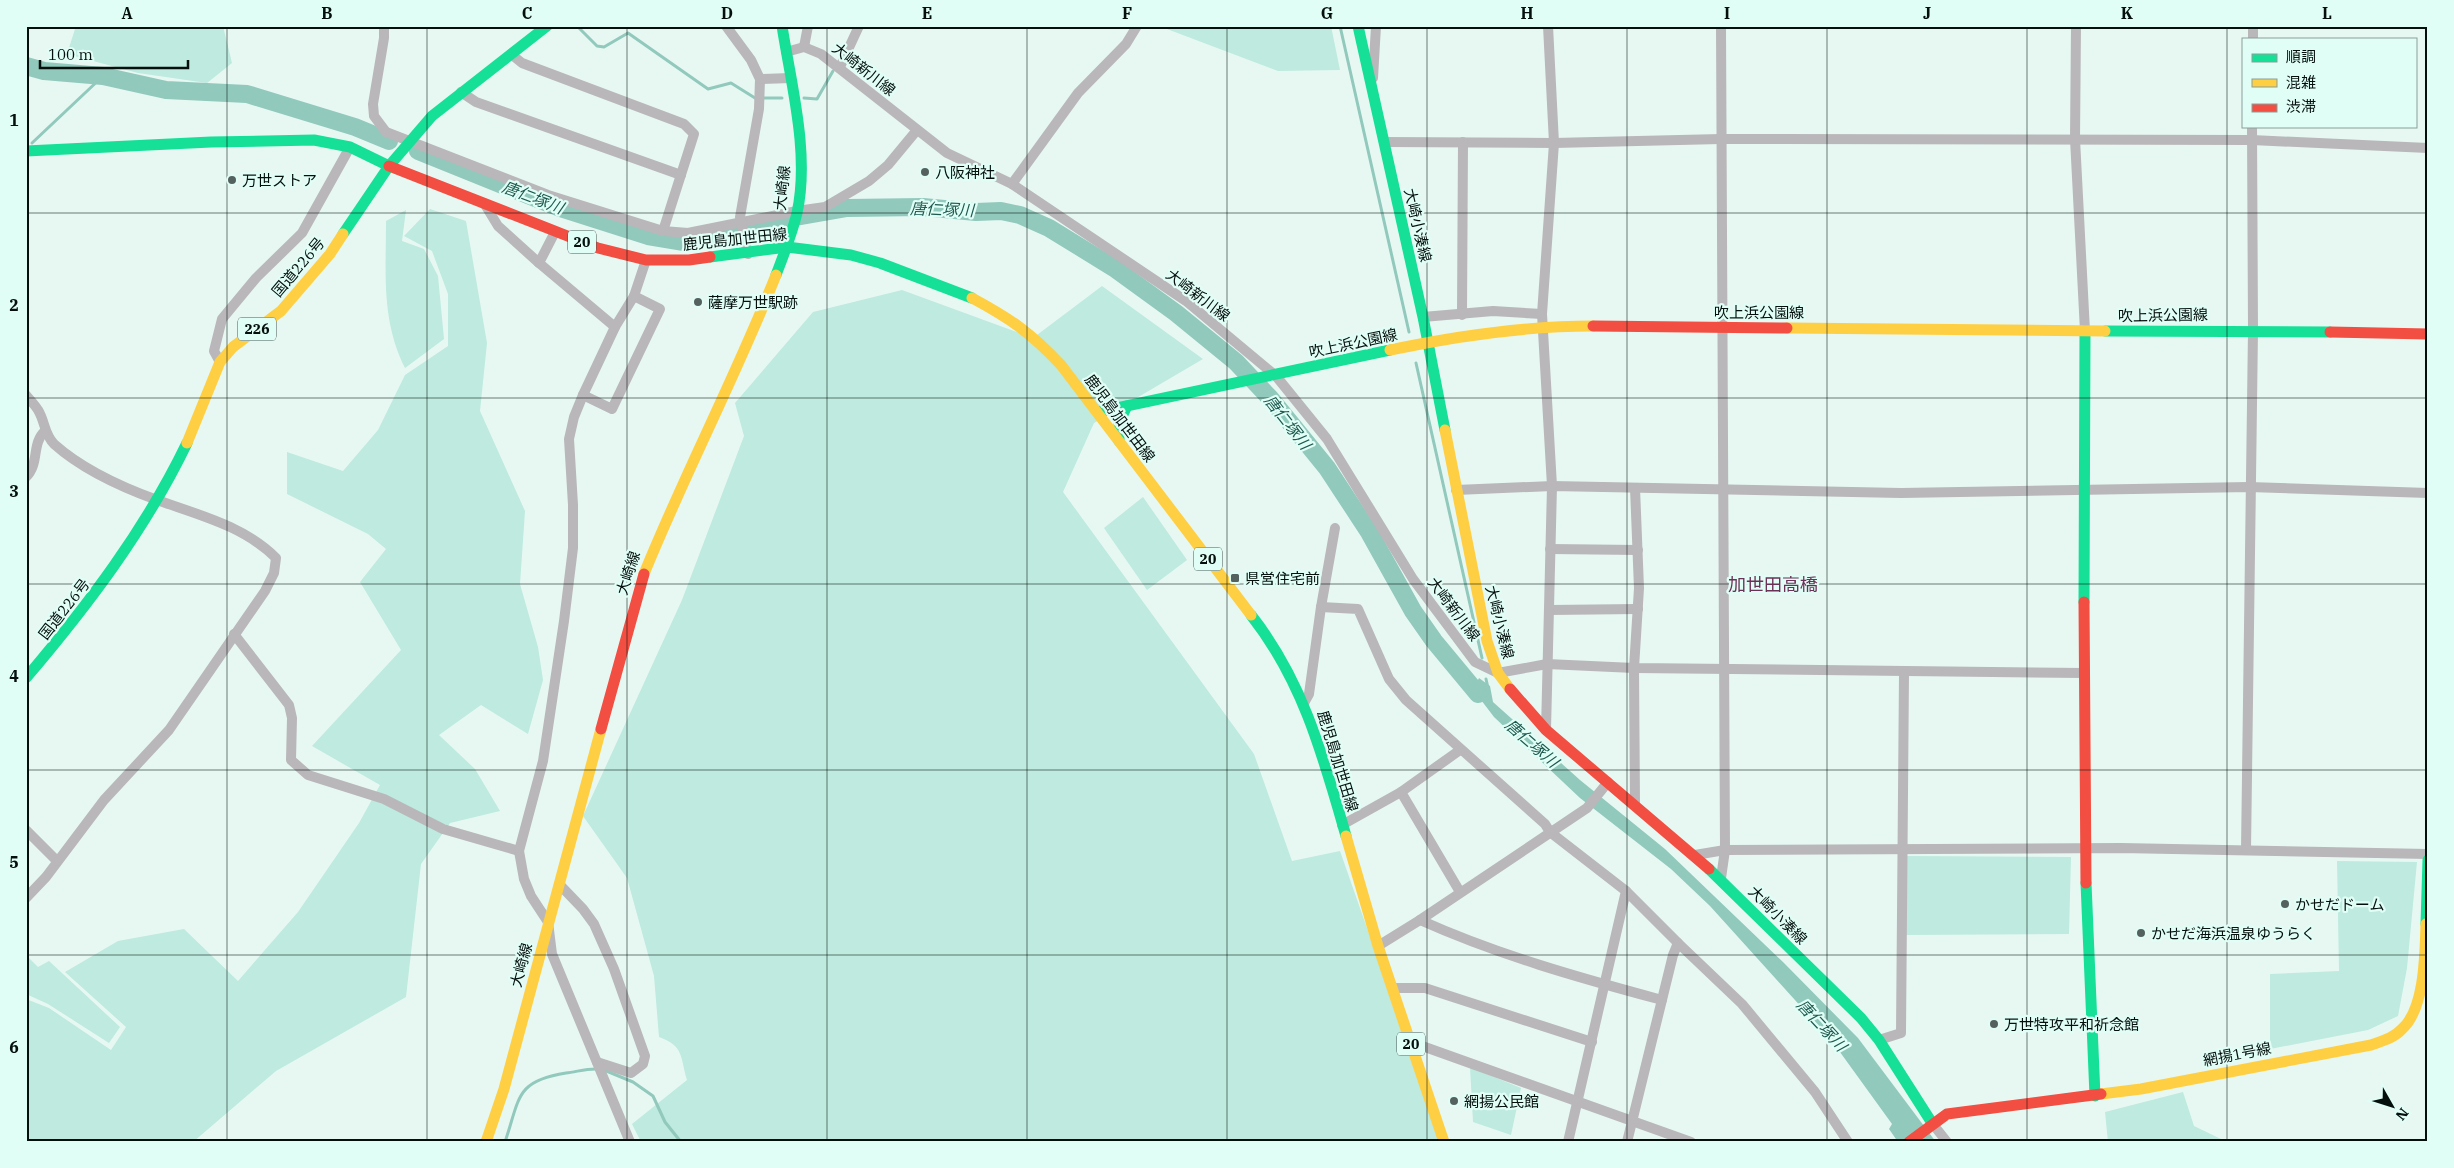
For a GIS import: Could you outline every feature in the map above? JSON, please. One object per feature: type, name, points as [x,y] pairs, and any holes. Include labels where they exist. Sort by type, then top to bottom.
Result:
[{"type":"main road","name":"国道226号","points":[[26,678],[76,619],[115,566],[157,500],[186,445],[220,362],[233,347],[281,311],[294,296],[330,254],[389,166],[432,116],[547,26]]},
{"type":"main road","name":"大崎線","points":[[486,1142],[504,1089],[639,585],[673,502],[760,316],[787,247],[792,229],[796,212],[800,160],[791,78],[782,26]]},
{"type":"main road","name":"大崎小湊線","points":[[1358,26],[1423,317],[1487,641],[1498,673],[1516,698],[1546,730],[1721,878],[1861,1018],[1879,1040],[1932,1123]]},
{"type":"main road","name":"鹿児島加世田線","points":[[26,151],[314,140],[350,147],[389,166],[554,232],[598,248],[646,260],[689,260],[748,254],[787,247],[851,255],[880,263],[968,296],[993,308],[1036,339],[1060,365],[1098,412],[1259,625],[1285,666],[1304,703],[1323,755],[1378,946],[1444,1142]]},
{"type":"main road","name":"吹上浜公園線","points":[[1098,412],[1271,377],[1428,342],[1544,326],[2085,331],[2253,330],[2428,334]]},
{"type":"main road","points":[[2085,331],[2084,848],[2095,1096]]},
{"type":"main road","points":[[1119,441],[1119,423],[1128,406]]},
{"type":"main road","name":"網揚1号線","points":[[1909,1142],[1932,1123],[1947,1114],[2095,1096],[2371,1045],[2390,1038],[2404,1028],[2412,1014],[2423,973],[2428,860]]},
{"type":"street","points":[[384,26],[384,38],[373,104],[374,116],[386,132],[548,195],[663,231],[688,233],[825,207],[869,181],[888,165],[917,130]]},
{"type":"street","points":[[726,26],[751,60],[760,79],[759,109],[741,224],[748,254]]},
{"type":"street","points":[[786,52],[804,47],[808,26]]},
{"type":"street","points":[[840,67],[859,26]]},
{"type":"street","points":[[1012,184],[1078,93],[1126,44],[1137,26]]},
{"type":"street","points":[[1372,92],[1376,26]]},
{"type":"street","points":[[1546,730],[1552,486],[1542,314],[1554,143],[1548,26]]},
{"type":"street","points":[[1721,26],[1721,489],[1725,850],[1721,878]]},
{"type":"street","points":[[2076,26],[2075,139],[2085,331]]},
{"type":"street","name":"大崎新川線","points":[[804,47],[821,54],[840,67],[947,153],[1012,184],[1186,301],[1271,377],[1327,439],[1413,579],[1446,626],[1475,662],[1498,673]]},
{"type":"street","points":[[511,54],[522,62],[684,124],[694,134],[663,231]]},
{"type":"street","points":[[760,79],[791,78]]},
{"type":"street","points":[[461,92],[476,102],[681,175]]},
{"type":"street","points":[[2246,850],[2249,487],[2253,330],[2252,128]]},
{"type":"street","points":[[1384,142],[1554,143],[1721,138],[2252,140],[2428,148]]},
{"type":"street","points":[[1462,315],[1463,142]]},
{"type":"street","points":[[220,362],[214,352],[222,319],[256,278],[302,233],[350,147]]},
{"type":"street","points":[[484,203],[498,226],[538,263],[615,327]]},
{"type":"street","points":[[538,263],[554,232]]},
{"type":"street","points":[[630,1142],[552,954],[548,922],[531,896],[524,879],[519,851],[543,761],[573,548],[573,505],[569,439],[574,417],[583,394],[615,327],[634,296],[646,260]]},
{"type":"street","points":[[583,394],[612,408],[660,309],[634,296]]},
{"type":"street","points":[[1423,317],[1493,311],[1542,314]]},
{"type":"street","points":[[26,395],[38,410],[45,431],[53,443],[90,471],[157,500],[190,510],[247,534],[263,545],[276,558],[274,573],[265,591],[169,730],[104,800],[26,898]]},
{"type":"street","points":[[26,477],[35,463],[38,437],[45,431]]},
{"type":"street","points":[[1456,490],[1552,486],[1901,493],[2249,487],[2428,493]]},
{"type":"street","points":[[1635,488],[1638,550],[1638,609],[1634,668],[1635,805]]},
{"type":"street","points":[[1304,703],[1308,694],[1321,607],[1336,528]]},
{"type":"street","points":[[1550,549],[1638,550]]},
{"type":"street","points":[[1321,607],[1358,609],[1390,679],[1414,709],[1545,824],[1550,832],[1626,891],[1742,1004],[1815,1092],[1848,1142]]},
{"type":"street","points":[[1548,610],[1638,609]]},
{"type":"street","points":[[234,634],[289,705],[292,718],[292,760],[301,771],[314,777],[384,799],[443,830],[519,851]]},
{"type":"street","points":[[26,659],[36,667]]},
{"type":"street","points":[[1498,673],[1547,664],[1722,670],[2084,674]]},
{"type":"street","points":[[1879,1040],[1901,1033],[1904,672]]},
{"type":"street","points":[[1342,825],[1401,792],[1460,750]]},
{"type":"street","points":[[1378,946],[1587,808],[1608,782]]},
{"type":"street","points":[[1401,792],[1460,892]]},
{"type":"street","points":[[26,830],[57,861]]},
{"type":"street","points":[[1695,855],[1725,850],[2084,848],[2428,854]]},
{"type":"street","points":[[559,884],[584,908],[594,924],[614,969],[645,1056],[643,1064],[630,1073],[597,1062]]},
{"type":"street","points":[[1568,1142],[1626,891]]},
{"type":"street","points":[[1420,920],[1467,941],[1605,985],[1662,1000]]},
{"type":"street","points":[[1628,1142],[1672,955],[1678,943]]},
{"type":"street","points":[[1393,988],[1425,988],[1592,1042]]},
{"type":"street","points":[[1411,1042],[1632,1119],[1688,1141]]},
{"type":"street","name":"大崎小湊線","points":[[1932,1123],[1947,1142]]},
{"type":"shaded area","points":[[76,26],[223,26],[232,63],[207,83],[138,73],[67,54]]},
{"type":"shaded area","points":[[1159,26],[1331,26],[1340,70],[1278,71]]},
{"type":"shaded area","points":[[430,209],[466,221],[487,343],[480,411],[525,511],[520,584],[538,647],[543,680],[528,734],[481,705],[439,735],[475,769],[500,811],[450,823],[421,864],[406,997],[276,1071],[193,1142],[26,1142],[26,999],[49,1008],[111,1050],[126,1027],[65,972],[118,941],[184,929],[238,981],[298,912],[359,823],[380,785],[312,746],[401,650],[360,582],[386,549],[368,534],[287,494],[287,452],[343,471],[378,430],[405,375],[448,346],[448,294],[432,251],[404,236]]},
{"type":"shaded area","points":[[406,210],[402,241],[424,249],[438,276],[444,339],[405,368],[397,350],[388,314],[386,221]]},
{"type":"shaded area","points":[[1102,286],[1203,359],[1094,423],[1063,492],[1254,754],[1292,861],[1340,851],[1442,1142],[641,1142],[632,1124],[687,1080],[682,1058],[677,1048],[667,1040],[659,1037],[654,976],[627,878],[583,816],[682,600],[744,436],[735,403],[813,312],[902,290],[1033,338]]},
{"type":"shaded area","points":[[1143,497],[1187,560],[1147,590],[1104,528]]},
{"type":"shaded area","points":[[1905,856],[2071,857],[2069,934],[1903,935]]},
{"type":"shaded area","points":[[2337,861],[2417,862],[2407,968],[2398,1016],[2368,1030],[2270,1049],[2270,974],[2339,971]]},
{"type":"shaded area","points":[[26,955],[38,967],[49,961],[120,1027],[109,1043],[48,1004],[26,994]]},
{"type":"shaded area","points":[[1470,1067],[1521,1088],[1511,1135],[1473,1122]]},
{"type":"shaded area","points":[[2183,1092],[2194,1126],[2231,1142],[2108,1142],[2105,1112]]},
{"type":"water","points":[[1462,675],[1477,682],[1479,678],[1490,686],[1493,702],[1580,780],[1665,849],[1783,962],[1858,1038],[1936,1142],[1898,1142],[1889,1129],[1892,1124],[1832,1041],[1710,906],[1671,869],[1580,798],[1494,717]]},
{"type":"waterway","points":[[577,26],[597,46],[604,47],[628,33],[708,89],[731,83],[755,98]]},
{"type":"waterway","points":[[1340,26],[1409,332]]},
{"type":"waterway","name":"唐仁塚川","points":[[26,66],[44,71],[103,76],[166,90],[247,94],[355,127],[389,141]]},
{"type":"waterway","points":[[804,98],[817,99],[833,71]]},
{"type":"waterway","points":[[32,143],[103,76]]},
{"type":"waterway","points":[[764,98],[782,98]]},
{"type":"waterway","name":"唐仁塚川","points":[[418,151],[560,208],[648,236],[684,242],[767,222],[847,208],[923,207],[976,212],[1001,211],[1020,215],[1049,228],[1114,268],[1176,313],[1236,362],[1270,398],[1327,468],[1369,532],[1413,611],[1434,641],[1478,694]]},
{"type":"waterway","points":[[1416,363],[1482,658]]},
{"type":"waterway","points":[[1486,679],[1488,688]]},
{"type":"waterway","points":[[505,1142],[517,1103],[528,1087],[549,1076],[598,1069]]},
{"type":"waterway","points":[[604,1070],[633,1082],[653,1096],[665,1122],[681,1142]]},
{"type":"traffic: fast","points":[[343,234],[389,166],[432,116],[547,26]]},
{"type":"traffic: fast","points":[[776,275],[797,213],[801,167],[798,119],[782,26]]},
{"type":"traffic: fast","points":[[1358,26],[1423,317],[1445,430]]},
{"type":"traffic: fast","points":[[26,151],[211,142],[314,140],[350,147],[389,166]]},
{"type":"traffic: fast","points":[[710,257],[787,247],[851,255],[880,263],[972,298]]},
{"type":"traffic: fast","points":[[2084,602],[2085,331]]},
{"type":"traffic: fast","points":[[2105,331],[2330,332]]},
{"type":"traffic: fast","points":[[1098,412],[1390,350]]},
{"type":"traffic: fast","points":[[1119,441],[1119,423],[1127,406]]},
{"type":"traffic: fast","points":[[26,678],[114,566],[153,506],[187,443]]},
{"type":"traffic: fast","points":[[1251,615],[1285,666],[1298,693],[1320,748],[1346,836]]},
{"type":"traffic: fast","points":[[2426,924],[2428,860]]},
{"type":"traffic: fast","points":[[1709,869],[1861,1018],[1879,1040],[1932,1123]]},
{"type":"traffic: fast","points":[[2086,883],[2095,1096]]},
{"type":"traffic: slow","points":[[187,443],[220,362],[233,347],[281,311],[330,254],[343,234]]},
{"type":"traffic: slow","points":[[644,574],[761,313],[776,275]]},
{"type":"traffic: slow","points":[[972,298],[1020,327],[1061,365],[1251,615]]},
{"type":"traffic: slow","points":[[1390,350],[1440,340],[1491,333],[1568,326],[1593,326]]},
{"type":"traffic: slow","points":[[1787,328],[2105,331]]},
{"type":"traffic: slow","points":[[1445,430],[1487,641],[1498,673],[1510,689]]},
{"type":"traffic: slow","points":[[486,1142],[504,1089],[601,729]]},
{"type":"traffic: slow","points":[[1346,836],[1378,946],[1444,1142]]},
{"type":"traffic: slow","points":[[2101,1094],[2141,1089],[2371,1045],[2392,1037],[2410,1020],[2419,995],[2425,950],[2426,924]]},
{"type":"traffic: jam","points":[[389,166],[598,248],[646,260],[689,260],[710,257]]},
{"type":"traffic: jam","points":[[1593,326],[1787,328]]},
{"type":"traffic: jam","points":[[2330,332],[2428,334]]},
{"type":"traffic: jam","points":[[601,729],[644,574]]},
{"type":"traffic: jam","points":[[2084,602],[2086,883]]},
{"type":"traffic: jam","points":[[1510,689],[1546,730],[1709,869]]},
{"type":"traffic: jam","points":[[1909,1142],[1947,1114],[2101,1094]]},
{"type":"place","name":"八阪神社","points":[[925,172]]},
{"type":"place","name":"万世ストア","points":[[232,180]]},
{"type":"place","name":"薩摩万世駅跡","points":[[698,302]]},
{"type":"place","name":"県営住宅前","points":[[1235,578]]},
{"type":"place","name":"かせだドーム","points":[[2285,904]]},
{"type":"place","name":"かせだ海浜温泉ゆうらく","points":[[2141,933]]},
{"type":"place","name":"万世特攻平和祈念館","points":[[1994,1024]]},
{"type":"place","name":"網揚公民館","points":[[1454,1101]]},
{"type":"district","name":"加世田高橋","points":[[1773,584]]}]
